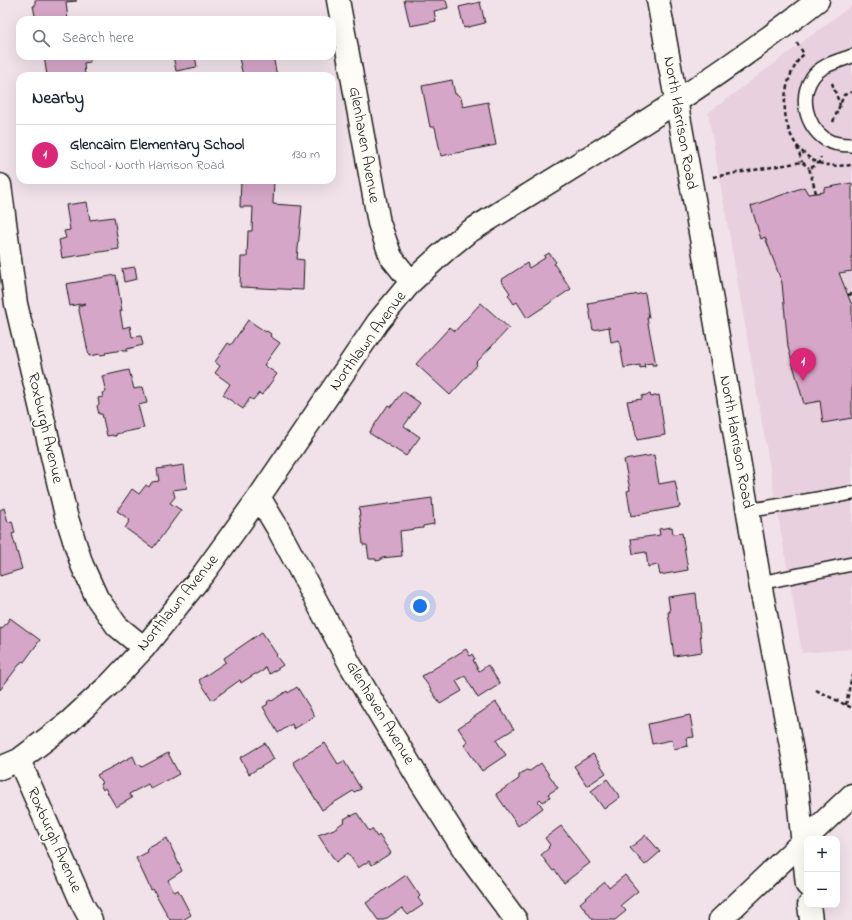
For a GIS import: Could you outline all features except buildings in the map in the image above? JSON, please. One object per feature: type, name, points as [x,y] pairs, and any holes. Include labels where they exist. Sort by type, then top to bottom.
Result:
[{"type":"street","name":"Glenhaven Avenue","points":[[338,0],[379,223],[391,257],[411,282]]},
{"type":"street","name":"North Harrison Road","points":[[658,0],[704,253],[747,511],[795,767],[805,872]]},
{"type":"street","name":"Northlawn Avenue","points":[[10,764],[69,722],[110,684],[144,648],[204,573],[259,497],[378,322],[411,282],[467,233],[636,128],[778,32],[818,0]]},
{"type":"street","name":"Roxburgh Avenue","points":[[0,185],[16,304],[42,419],[70,529],[82,565],[97,598],[117,626],[144,648]]},
{"type":"street","name":"Glenhaven Avenue","points":[[259,497],[351,666],[417,776],[466,853],[516,920]]},
{"type":"street","name":"Roxburgh Avenue","points":[[10,764],[91,920]]},
{"type":"street","points":[[720,920],[852,795]]},
{"type":"street","points":[[809,908],[811,920]]},
{"type":"lane","points":[[852,56],[825,66],[812,77],[806,91],[805,105],[808,117],[816,130],[826,140],[840,145],[852,145]]},
{"type":"lane","points":[[747,511],[852,493]]},
{"type":"lane","points":[[760,583],[852,564]]},
{"type":"path","points":[[825,66],[840,105]]},
{"type":"path","points":[[796,146],[802,162],[809,168]]},
{"type":"path","points":[[713,177],[802,162]]},
{"type":"path","points":[[848,295],[852,294]]},
{"type":"path","points":[[846,705],[852,675]]},
{"type":"path","points":[[816,690],[852,708]]},
{"type":"shaded area","points":[[852,5],[852,649],[802,653],[708,113]]},
{"type":"place","name":"Glencairn Elementary School","points":[[803,381]]}]
